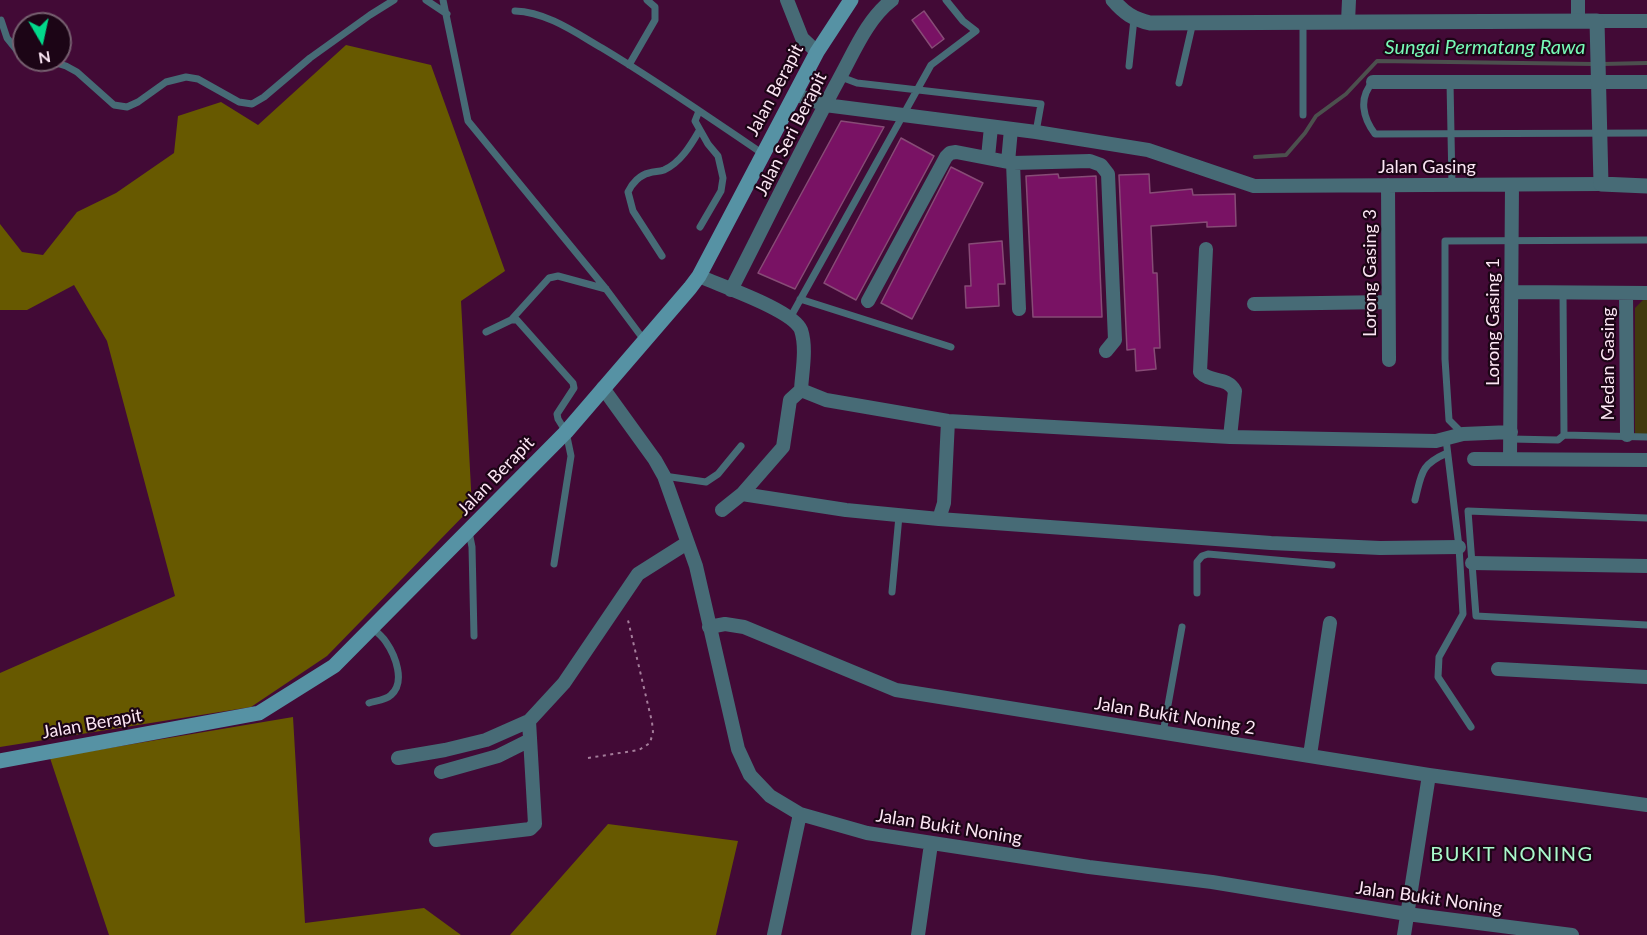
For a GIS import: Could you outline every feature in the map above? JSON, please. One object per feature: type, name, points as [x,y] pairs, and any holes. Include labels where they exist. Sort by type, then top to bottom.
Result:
[{"type":"main road","name":"Jalan Berapit","points":[[0,761],[259,713],[334,666],[566,432],[699,276],[817,52],[851,0]]},
{"type":"street","points":[[787,0],[802,38],[817,52]]},
{"type":"street","name":"Jalan Seri Berapit","points":[[730,290],[825,105],[870,24],[881,8],[892,0]]},
{"type":"street","points":[[1113,0],[1120,9],[1134,19],[1150,22],[1647,21]]},
{"type":"street","points":[[1348,22],[1349,0]]},
{"type":"street","points":[[1578,0],[1578,21]]},
{"type":"street","points":[[1597,21],[1600,184],[1647,186]]},
{"type":"street","points":[[1373,82],[1647,82]]},
{"type":"street","name":"Jalan Gasing","points":[[795,94],[825,105],[1036,132],[1148,150],[1254,186],[1600,184]]},
{"type":"street","points":[[988,157],[991,127]]},
{"type":"street","points":[[1011,129],[1019,309]]},
{"type":"street","points":[[868,301],[950,153],[956,152],[1011,162],[1090,161],[1101,165],[1108,174],[1115,340],[1106,351]]},
{"type":"street","name":"Lorong Gasing 3","points":[[1388,185],[1389,360]]},
{"type":"street","name":"Lorong Gasing 1","points":[[1510,459],[1512,185]]},
{"type":"street","points":[[1206,249],[1200,372],[1204,376],[1227,382],[1235,391],[1230,437]]},
{"type":"street","points":[[699,276],[783,311],[800,328],[803,341],[801,390],[790,400],[783,447],[742,494],[722,510]]},
{"type":"street","points":[[1512,292],[1647,293]]},
{"type":"street","name":"Medan Gasing","points":[[1626,293],[1627,435]]},
{"type":"street","points":[[1254,304],[1388,302]]},
{"type":"street","name":"Jalan Bukit Noning","points":[[603,388],[656,460],[664,476],[696,566],[738,749],[750,775],[770,796],[800,814],[867,833],[931,844],[1212,882],[1407,914],[1572,935]]},
{"type":"street","points":[[801,390],[826,400],[948,421],[1230,437],[1436,441],[1447,446],[1463,434],[1510,436]]},
{"type":"street","points":[[939,519],[944,503],[948,421]]},
{"type":"street","points":[[1474,459],[1647,460]]},
{"type":"street","points":[[742,494],[899,516],[939,519],[1255,542],[1380,548],[1459,547]]},
{"type":"street","points":[[398,758],[486,740],[529,721],[564,683],[638,574],[687,543]]},
{"type":"street","points":[[1472,563],[1647,566]]},
{"type":"street","points":[[1310,755],[1330,623]]},
{"type":"street","name":"Jalan Bukit Noning 2","points":[[709,627],[725,624],[744,627],[896,690],[1429,775],[1647,805]]},
{"type":"street","points":[[1498,669],[1647,678]]},
{"type":"street","points":[[436,840],[530,829],[535,824],[529,721]]},
{"type":"street","points":[[441,771],[498,756],[530,740]]},
{"type":"street","points":[[1404,935],[1429,775]]},
{"type":"street","points":[[774,935],[800,814]]},
{"type":"street","points":[[918,935],[931,844]]},
{"type":"lane","points":[[72,69],[114,105],[127,107],[166,82],[186,77],[198,79],[239,102],[252,104],[264,97],[310,58],[394,0]]},
{"type":"lane","points":[[426,0],[447,14]]},
{"type":"lane","points":[[444,0],[468,121],[606,289],[644,340]]},
{"type":"lane","points":[[629,64],[655,20],[655,7],[647,0]]},
{"type":"lane","points":[[790,318],[931,65],[976,31],[963,21],[946,0]]},
{"type":"lane","points":[[515,11],[529,11],[567,27],[629,64],[763,154]]},
{"type":"lane","points":[[1129,66],[1134,19]]},
{"type":"lane","points":[[1,20],[7,38],[12,44]]},
{"type":"lane","points":[[1179,83],[1193,22]]},
{"type":"lane","points":[[1303,22],[1303,115]]},
{"type":"lane","points":[[841,77],[857,83],[1041,104],[1036,132]]},
{"type":"lane","points":[[1373,82],[1367,89],[1364,106],[1366,122],[1375,134],[1647,133]]},
{"type":"lane","points":[[1450,82],[1452,185]]},
{"type":"lane","points":[[699,111],[695,121],[699,131],[718,156],[723,178],[721,191],[700,227]]},
{"type":"lane","points":[[662,256],[633,211],[628,192],[631,185],[641,177],[648,173],[662,171],[673,164],[690,147],[699,131]]},
{"type":"lane","points":[[1463,434],[1449,420],[1445,359],[1445,241],[1647,240]]},
{"type":"lane","points":[[486,332],[511,320],[549,278],[558,276],[606,289]]},
{"type":"lane","points":[[1563,292],[1564,435]]},
{"type":"lane","points":[[800,299],[951,347]]},
{"type":"lane","points":[[511,320],[517,320],[573,383],[574,388],[557,414],[566,432],[571,456],[555,564]]},
{"type":"lane","points":[[1510,436],[1558,440],[1564,435],[1647,437]]},
{"type":"lane","points":[[1415,500],[1424,468],[1447,446]]},
{"type":"lane","points":[[1447,446],[1464,614],[1439,657],[1438,677],[1472,727]]},
{"type":"lane","points":[[664,476],[706,482],[718,474],[741,447]]},
{"type":"lane","points":[[1647,518],[1468,511],[1476,616],[1647,625]]},
{"type":"lane","points":[[892,592],[899,516]]},
{"type":"lane","points":[[469,532],[472,547],[474,636]]},
{"type":"lane","points":[[1253,558],[1255,542]]},
{"type":"lane","points":[[1197,593],[1197,562],[1202,556],[1208,554],[1332,565]]},
{"type":"lane","points":[[1162,733],[1182,627]]},
{"type":"lane","points":[[369,703],[391,696],[399,678],[397,665],[386,641],[372,628]]},
{"type":"path","points":[[588,758],[639,750],[650,743],[653,732],[629,621],[620,599]]},
{"type":"shaded area","points":[[346,45],[431,65],[505,271],[461,301],[472,507],[327,656],[251,707],[0,747],[0,673],[175,596],[107,341],[74,285],[27,310],[0,310],[0,224],[22,252],[43,255],[77,212],[116,193],[174,153],[178,116],[221,102],[258,125]]},
{"type":"shaded area","points":[[1643,300],[1647,300],[1647,434],[1635,434],[1635,308]]},
{"type":"shaded area","points":[[293,717],[305,923],[424,908],[461,935],[109,935],[50,758]]},
{"type":"shaded area","points":[[608,824],[738,841],[716,935],[510,935]]},
{"type":"building","points":[[924,11],[944,39],[932,48],[912,20]]},
{"type":"building","points":[[841,121],[884,127],[795,289],[758,273]]},
{"type":"building","points":[[901,138],[934,156],[856,300],[824,283]]},
{"type":"building","points":[[951,167],[983,183],[912,319],[881,303]]},
{"type":"building","points":[[1058,174],[1059,178],[1096,176],[1102,317],[1033,317],[1026,176]]},
{"type":"building","points":[[1149,174],[1150,193],[1192,189],[1193,195],[1235,194],[1236,226],[1207,227],[1207,222],[1151,226],[1153,273],[1157,273],[1160,348],[1154,348],[1156,369],[1136,371],[1135,349],[1127,350],[1119,175]]},
{"type":"building","points":[[1002,241],[1005,284],[998,284],[999,306],[966,308],[965,286],[971,286],[969,244]]},
{"type":"waterway","name":"Sungai Permatang Rawa","points":[[1255,157],[1286,155],[1316,116],[1346,94],[1377,61],[1594,64]]},
{"type":"waterway","name":"Sungai Permatang Rawa","points":[[1602,64],[1647,63]]},
{"type":"district","name":"BUKIT NONING","points":[[1512,855]]}]
